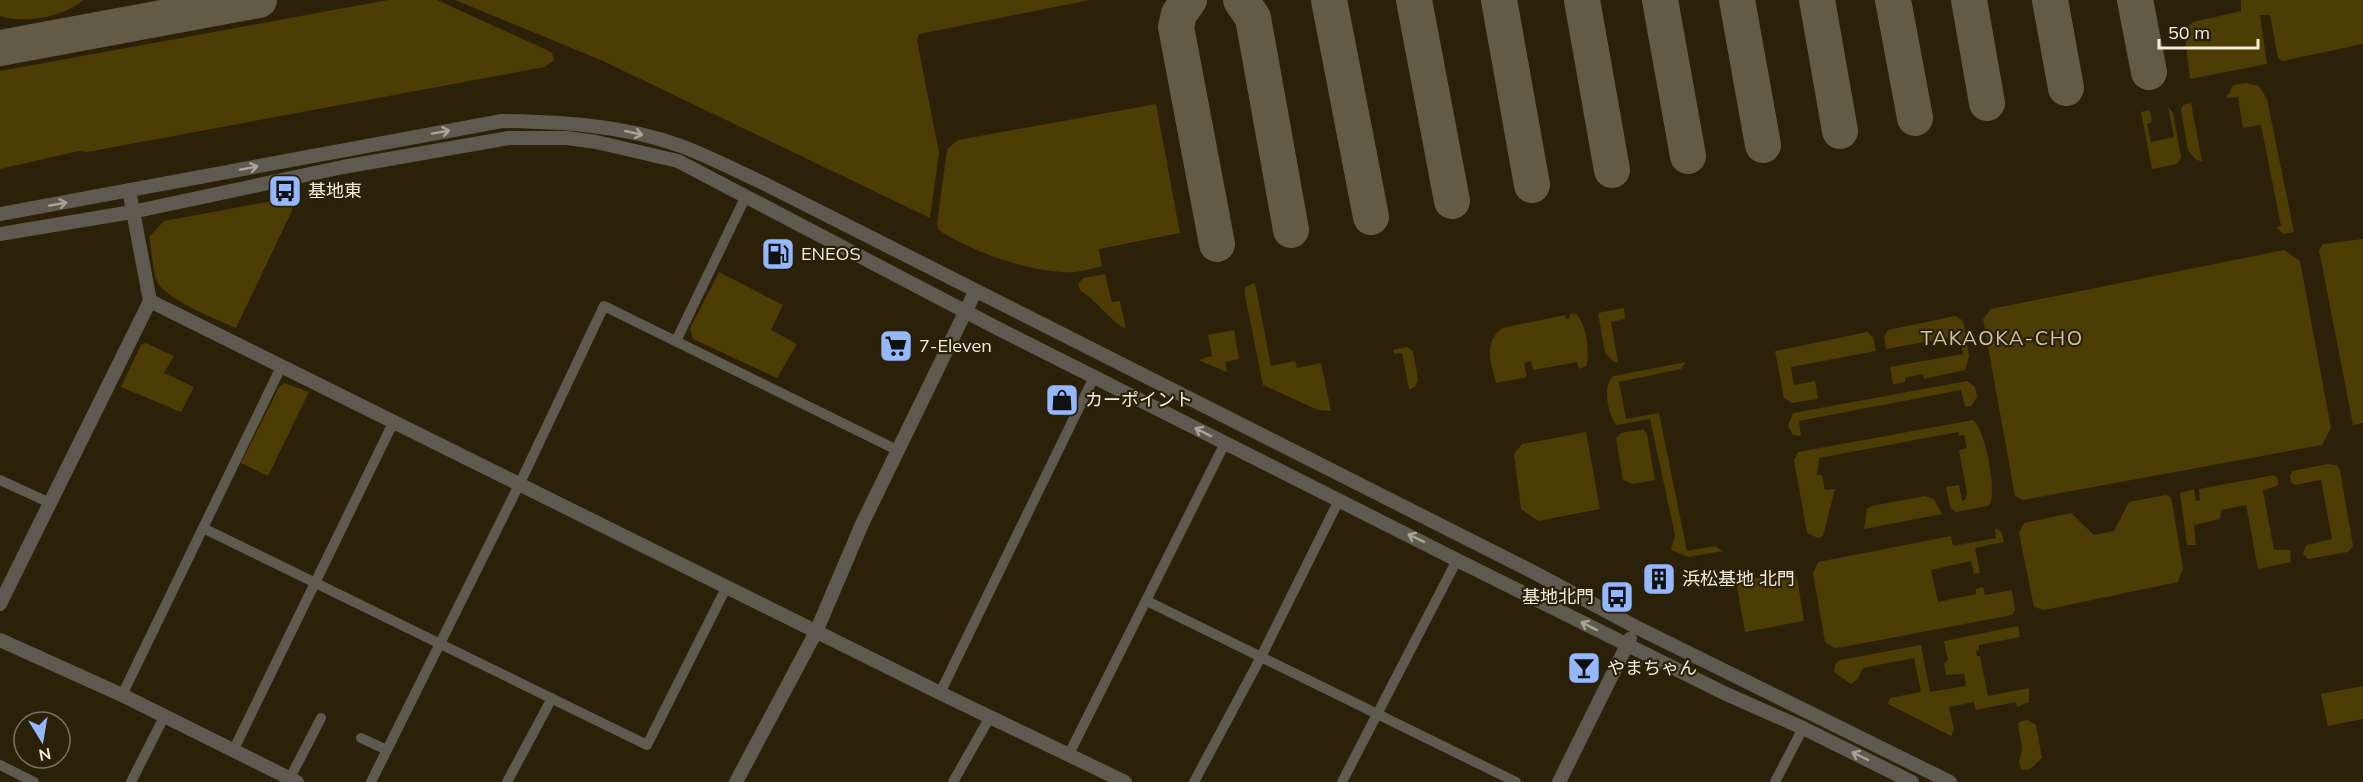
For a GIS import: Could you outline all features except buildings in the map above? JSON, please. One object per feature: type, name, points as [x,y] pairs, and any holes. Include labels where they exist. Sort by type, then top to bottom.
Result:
[{"type":"street","points":[[0,214],[502,121],[565,122],[633,132],[681,146],[761,182],[1517,564],[1636,627],[1950,782]]},
{"type":"street","points":[[0,234],[132,212],[476,142],[531,137],[596,142],[678,161],[745,198],[1225,443],[1627,645],[1912,782]]},
{"type":"street","points":[[0,604],[150,301],[129,190]]},
{"type":"street","points":[[676,341],[745,198]]},
{"type":"street","points":[[738,781],[816,632],[862,524],[975,292]]},
{"type":"street","points":[[150,301],[816,632],[1125,782]]},
{"type":"street","points":[[371,782],[520,483],[604,306],[899,450]]},
{"type":"street","points":[[122,695],[282,365]]},
{"type":"street","points":[[940,693],[1094,376]]},
{"type":"street","points":[[233,751],[394,421]]},
{"type":"street","points":[[1069,753],[1225,443]]},
{"type":"street","points":[[0,480],[50,503]]},
{"type":"street","points":[[1194,782],[1261,657],[1339,500]]},
{"type":"street","points":[[203,528],[647,745],[727,586]]},
{"type":"street","points":[[1342,782],[1376,713],[1458,560]]},
{"type":"street","points":[[1147,601],[1516,782]]},
{"type":"street","points":[[1559,782],[1636,627]]},
{"type":"street","points":[[0,640],[122,695],[286,779],[321,718]]},
{"type":"street","points":[[507,782],[552,698]]},
{"type":"street","points":[[131,782],[164,717]]},
{"type":"street","points":[[953,782],[990,717]]},
{"type":"street","points":[[1775,782],[1803,728]]},
{"type":"street","points":[[361,738],[387,750]]},
{"type":"street","points":[[0,765],[34,782]]},
{"type":"shaded area","points":[[0,0],[83,0],[55,15],[20,19],[0,16]]},
{"type":"shaded area","points":[[388,0],[437,0],[547,50],[552,53],[554,60],[545,67],[87,152],[79,151],[0,169],[0,71]]},
{"type":"shaded area","points":[[455,0],[1090,0],[919,34],[917,40],[939,153],[930,218],[603,61]]},
{"type":"shaded area","points":[[2241,0],[2363,0],[2363,44],[2283,61],[2278,58],[2270,15],[2260,15],[2267,64],[2190,79],[2184,30],[2193,22],[2241,11]]},
{"type":"shaded area","points":[[2246,83],[2259,86],[2267,99],[2294,232],[2283,234],[2276,227],[2281,226],[2261,125],[2243,128],[2238,97],[2227,98],[2233,85]]},
{"type":"shaded area","points":[[2191,103],[2202,161],[2196,160],[2188,150],[2181,109],[2183,105]]},
{"type":"shaded area","points":[[1156,104],[1180,233],[1099,249],[1102,266],[1078,272],[1060,272],[1023,266],[986,254],[939,230],[937,225],[947,149],[958,140]]},
{"type":"shaded area","points":[[2168,107],[2173,113],[2181,158],[2177,164],[2152,169],[2141,112],[2150,110],[2152,122],[2147,124],[2151,142],[2174,137]]},
{"type":"shaded area","points":[[299,196],[236,328],[179,301],[169,294],[156,279],[149,237],[164,221]]},
{"type":"shaded area","points":[[2363,239],[2363,423],[2353,425],[2319,250],[2323,244]]},
{"type":"shaded area","points":[[2284,250],[2300,261],[2331,428],[2322,445],[2023,500],[2015,496],[1983,319],[1991,309]]},
{"type":"shaded area","points":[[719,272],[783,305],[771,330],[797,344],[777,378],[693,339],[690,328]]},
{"type":"shaded area","points":[[1105,274],[1112,302],[1120,301],[1126,329],[1080,290],[1078,284],[1083,278]]},
{"type":"shaded area","points":[[1255,283],[1271,366],[1295,361],[1297,368],[1321,363],[1331,411],[1318,410],[1263,385],[1245,295],[1245,287]]},
{"type":"shaded area","points":[[1624,308],[1625,319],[1611,322],[1618,362],[1614,362],[1605,353],[1598,313]]},
{"type":"shaded area","points":[[1574,313],[1582,322],[1586,337],[1588,354],[1586,366],[1579,369],[1577,362],[1533,370],[1531,361],[1524,363],[1527,377],[1496,383],[1490,346],[1502,328],[1565,315],[1566,319]]},
{"type":"shaded area","points":[[1955,316],[1964,324],[1969,356],[1965,370],[1924,379],[1923,374],[1905,378],[1905,382],[1893,384],[1890,367],[1963,354],[1961,342],[1954,343],[1953,337],[1886,349],[1884,337],[1888,330]]},
{"type":"shaded area","points":[[1234,330],[1239,359],[1225,362],[1227,372],[1198,360],[1212,356],[1208,335]]},
{"type":"shaded area","points":[[1867,332],[1873,337],[1876,351],[1791,367],[1794,385],[1815,381],[1818,399],[1792,403],[1784,398],[1775,351]]},
{"type":"shaded area","points":[[146,343],[174,356],[164,373],[194,387],[181,412],[121,387],[141,345]]},
{"type":"shaded area","points":[[1407,347],[1413,351],[1418,379],[1416,386],[1409,390],[1402,353],[1394,354],[1393,350]]},
{"type":"shaded area","points":[[1686,362],[1681,369],[1619,382],[1626,419],[1659,413],[1687,551],[1715,546],[1723,551],[1688,557],[1671,550],[1675,535],[1650,419],[1616,425],[1609,407],[1607,393],[1613,376]]},
{"type":"shaded area","points":[[1967,381],[1975,387],[1977,397],[1971,406],[1965,407],[1961,390],[1799,421],[1801,436],[1793,435],[1788,426],[1793,413]]},
{"type":"shaded area","points":[[284,383],[309,392],[268,476],[241,463],[279,387]]},
{"type":"shaded area","points":[[1973,420],[1982,435],[1989,463],[1992,490],[1988,506],[1956,512],[1950,507],[1946,487],[1959,485],[1962,501],[1965,500],[1967,493],[1959,450],[1967,448],[1964,435],[1959,436],[1958,432],[1819,458],[1817,475],[1822,475],[1825,490],[1835,489],[1823,536],[1818,538],[1807,533],[1794,460],[1798,452]]},
{"type":"shaded area","points":[[1643,429],[1647,434],[1655,480],[1633,484],[1623,480],[1616,438],[1621,433]]},
{"type":"shaded area","points":[[1586,432],[1600,509],[1538,521],[1521,509],[1514,454],[1522,444]]},
{"type":"shaded area","points":[[2328,464],[2336,465],[2340,470],[2353,546],[2348,552],[2308,559],[2303,554],[2306,545],[2332,539],[2321,480],[2295,485],[2291,482],[2290,476],[2292,471]]},
{"type":"shaded area","points":[[2274,475],[2278,479],[2278,485],[2263,491],[2274,550],[2290,550],[2291,562],[2258,569],[2246,505],[2221,510],[2220,519],[2194,525],[2196,545],[2187,545],[2180,493],[2194,489],[2196,501],[2200,500],[2199,489]]},
{"type":"shaded area","points":[[2166,495],[2171,497],[2183,568],[2178,582],[2044,610],[2034,607],[2019,533],[2024,523],[2071,513],[2094,535],[2114,531],[2129,502]]},
{"type":"shaded area","points":[[1925,496],[1934,499],[1942,514],[1864,529],[1867,509],[1872,506]]},
{"type":"shaded area","points":[[1995,528],[2001,532],[2004,542],[1975,548],[1980,573],[1974,574],[1971,561],[1931,570],[1938,602],[1976,594],[1976,589],[1983,587],[1985,595],[2012,590],[2015,610],[2012,615],[1843,647],[1834,648],[1825,642],[1813,573],[1818,562],[1951,536],[1953,546],[1996,538]]},
{"type":"shaded area","points":[[1786,573],[1797,577],[1804,621],[1745,632],[1736,582]]},
{"type":"shaded area","points":[[2018,626],[2020,637],[1979,645],[1979,650],[1976,651],[1977,656],[1980,656],[1988,696],[2029,688],[2029,702],[2017,707],[2016,702],[1976,710],[1974,702],[1949,707],[1954,730],[1951,736],[1888,704],[1890,698],[1921,692],[1914,658],[1863,668],[1858,679],[1851,684],[1834,672],[1835,664],[1840,660],[1921,645],[1930,692],[1966,686],[1964,674],[1946,675],[1944,663],[1948,660],[1944,641]]},
{"type":"shaded area","points":[[2363,686],[2363,719],[2328,726],[2321,694]]},
{"type":"shaded area","points":[[2028,720],[2036,725],[2042,758],[2030,769],[2021,770],[2019,762],[2022,749],[2018,724]]},
{"type":"taxiway","points":[[0,48],[259,0]]},
{"type":"taxiway","points":[[1189,0],[1179,14],[1176,27],[1217,244]]},
{"type":"taxiway","points":[[1241,0],[1253,18],[1291,230]]},
{"type":"taxiway","points":[[1329,0],[1371,217]]},
{"type":"taxiway","points":[[1414,0],[1452,201]]},
{"type":"taxiway","points":[[1499,0],[1532,185]]},
{"type":"taxiway","points":[[1582,0],[1612,170]]},
{"type":"taxiway","points":[[1660,0],[1688,156]]},
{"type":"taxiway","points":[[1737,0],[1763,145]]},
{"type":"taxiway","points":[[1817,0],[1840,131]]},
{"type":"taxiway","points":[[1893,0],[1915,118]]},
{"type":"taxiway","points":[[1969,0],[1987,103]]},
{"type":"taxiway","points":[[2050,0],[2066,88]]},
{"type":"taxiway","points":[[2135,0],[2149,72]]},
{"type":"place","name":"基地東","points":[[285,191]]},
{"type":"place","name":"ENEOS","points":[[778,254]]},
{"type":"place","name":"7-Eleven","points":[[896,346]]},
{"type":"place","name":"カーポイント","points":[[1062,400]]},
{"type":"place","name":"浜松基地 北門","points":[[1659,579]]},
{"type":"place","name":"基地北門","points":[[1617,597]]},
{"type":"place","name":"やまちゃん","points":[[1584,668]]},
{"type":"district","name":"TAKAOKA-CHO","points":[[2002,338]]}]
